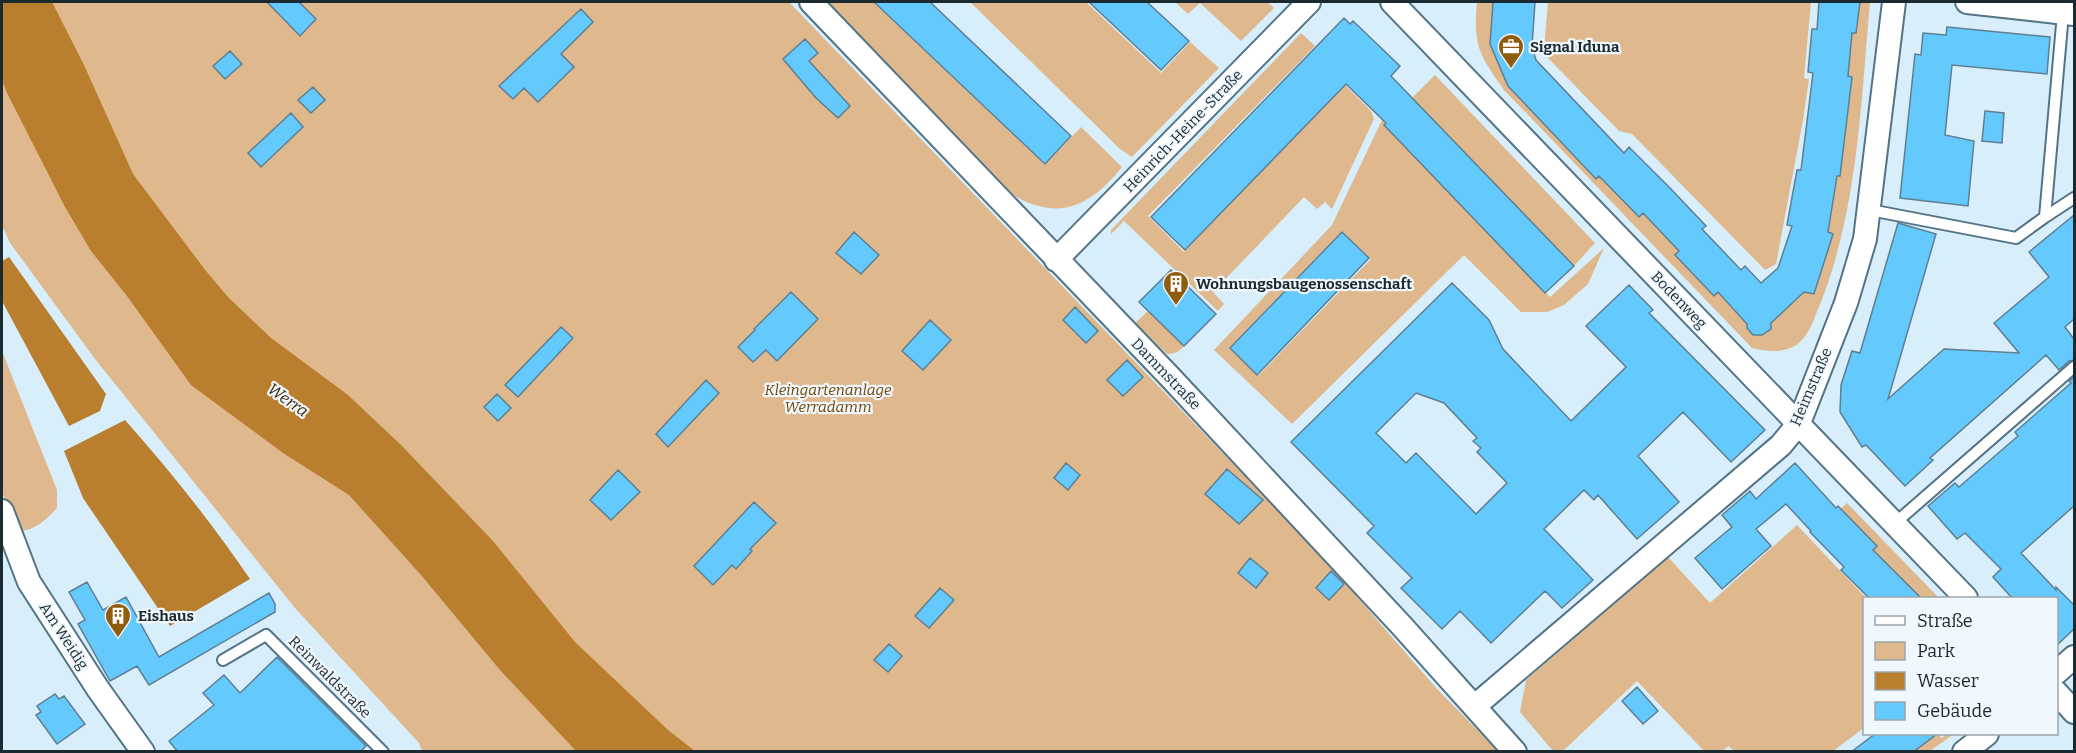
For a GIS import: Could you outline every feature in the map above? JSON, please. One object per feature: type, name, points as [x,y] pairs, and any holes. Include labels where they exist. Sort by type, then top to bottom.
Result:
[{"type":"street","name":"Dammstraße","points":[[810,2],[1170,377],[1515,752]]},
{"type":"street","name":"Heinrich-Heine-Straße","points":[[1056,260],[1309,2]]},
{"type":"street","name":"Bodenweg","points":[[1392,2],[1965,597]]},
{"type":"street","name":"Heimstraße","points":[[1475,706],[1781,445],[1799,423],[1846,303],[1865,239],[1894,2]]},
{"type":"street","points":[[1967,2],[2068,14]]},
{"type":"street","name":"Am Weidig","points":[[2,511],[29,582],[105,698],[144,752]]},
{"type":"street","points":[[2058,671],[2074,657]]},
{"type":"street","points":[[2058,694],[2074,712]]},
{"type":"street","points":[[1964,752],[1986,735]]},
{"type":"lane","points":[[2045,217],[2068,14]]},
{"type":"lane","points":[[1870,210],[2016,238],[2074,198]]},
{"type":"lane","points":[[1894,524],[2074,367]]},
{"type":"lane","name":"Reinwaldstraße","points":[[223,660],[266,634],[383,752]]},
{"type":"green space","name":"Kleingartenanlage Werradamm","points":[[2,2],[789,2],[1319,553],[1437,689],[1498,751],[422,751],[419,743],[295,608],[95,359],[10,243],[2,225]]},
{"type":"green space","points":[[827,2],[873,2],[1045,165],[1081,127],[1122,167],[1098,192],[1073,206],[1045,207],[1013,195]]},
{"type":"green space","points":[[970,2],[1086,2],[1161,73],[1190,42],[1219,68],[1132,157],[1120,149]]},
{"type":"green space","points":[[1175,2],[1267,2],[1274,8],[1241,41],[1200,3],[1188,14]]},
{"type":"green space","points":[[1477,2],[1493,2],[1490,44],[1508,86],[1596,179],[1599,176],[1639,217],[1643,213],[1679,251],[1675,255],[1718,292],[1747,324],[1747,328],[1753,335],[1762,335],[1771,329],[1771,323],[1828,232],[1837,176],[1840,176],[1852,77],[1848,76],[1852,33],[1856,32],[1860,2],[1870,2],[1856,154],[1843,229],[1821,302],[1810,328],[1800,342],[1789,349],[1777,351],[1752,348],[1504,90],[1483,58],[1477,40]]},
{"type":"green space","points":[[1548,2],[1811,2],[1804,78],[1809,79],[1776,264],[1765,270],[1632,134],[1619,131],[1547,57],[1545,38]]},
{"type":"green space","points":[[1301,33],[1315,46],[1148,216],[1184,252],[1345,85],[1371,111],[1374,119],[1332,209],[1325,202],[1317,209],[1304,197],[1213,292],[1224,304],[1218,311],[1124,221],[1111,234],[1111,230]]},
{"type":"green space","points":[[1435,75],[1595,243],[1574,266],[1412,98]]},
{"type":"green space","points":[[1382,120],[1550,297],[1604,248],[1588,284],[1564,305],[1547,312],[1521,312],[1464,255],[1292,424],[1214,350],[1332,225]],"holes":[[[1342,231],[1371,259],[1258,376],[1229,348]]]},
{"type":"green space","points":[[1148,311],[1184,346],[1180,350],[1167,354],[1135,323]]},
{"type":"green space","points":[[2,351],[57,490],[57,508],[39,525],[21,531],[15,530],[2,491]]},
{"type":"green space","points":[[1847,503],[1938,597],[1920,597],[1873,550],[1876,546],[1840,509]]},
{"type":"green space","points":[[1797,525],[1865,597],[1863,597],[1863,729],[1833,751],[1734,751],[1729,746],[1722,751],[1704,751],[1637,681],[1563,751],[1553,751],[1520,712],[1526,680],[1668,557],[1710,603]]},
{"type":"green space","points":[[1936,735],[1942,738],[1946,735],[1953,735],[1930,751],[1913,752]]},
{"type":"water","name":"Werra","points":[[2,2],[52,2],[84,65],[133,174],[228,297],[271,338],[348,395],[401,445],[493,541],[575,642],[668,730],[695,751],[576,751],[500,670],[421,575],[349,495],[283,453],[191,385],[127,296],[91,251],[65,207],[7,93],[2,80]]},
{"type":"water","points":[[9,257],[106,394],[100,411],[69,426],[2,301],[2,261]]},
{"type":"water","points":[[125,420],[190,498],[250,579],[170,626],[83,498],[64,451]]},
{"type":"building","points":[[267,2],[299,2],[316,19],[300,36]]},
{"type":"building","points":[[874,2],[930,2],[1071,136],[1045,164]]},
{"type":"building","points":[[1089,2],[1147,2],[1189,41],[1161,70]]},
{"type":"building","points":[[1493,2],[1535,2],[1532,47],[1536,60],[1624,153],[1629,147],[1670,188],[1706,226],[1702,229],[1741,270],[1745,266],[1761,283],[1778,268],[1792,226],[1787,225],[1797,170],[1801,170],[1813,73],[1808,72],[1812,29],[1817,29],[1819,2],[1860,2],[1856,33],[1852,33],[1848,76],[1852,77],[1840,176],[1837,176],[1828,232],[1833,234],[1814,294],[1804,292],[1771,323],[1771,329],[1762,335],[1753,335],[1747,328],[1747,324],[1718,292],[1714,296],[1675,255],[1679,251],[1643,213],[1639,217],[1599,176],[1596,179],[1508,86],[1490,44]]},
{"type":"building","points":[[581,9],[593,22],[561,54],[574,67],[538,102],[524,88],[513,99],[499,86]]},
{"type":"building","points":[[1344,18],[1350,24],[1353,21],[1400,66],[1391,76],[1574,266],[1545,293],[1384,125],[1386,123],[1346,84],[1185,250],[1151,217]]},
{"type":"building","points":[[1947,27],[2050,37],[2047,74],[1952,65],[1945,135],[1974,141],[1968,206],[1900,198],[1915,54],[1921,55],[1923,33],[1946,35]]},
{"type":"building","points":[[805,39],[818,53],[809,61],[850,106],[838,118],[816,98],[783,59]]},
{"type":"building","points":[[230,51],[242,64],[225,79],[213,66]]},
{"type":"building","points":[[313,87],[325,100],[311,113],[298,100]]},
{"type":"building","points":[[1985,111],[2004,113],[2002,143],[1982,141]]},
{"type":"building","points":[[291,113],[303,127],[261,167],[248,153]]},
{"type":"building","points":[[2074,215],[2074,319],[2065,327],[2074,339],[2074,360],[2069,361],[2059,370],[2046,355],[1930,458],[1933,460],[1905,486],[1866,445],[1862,447],[1840,412],[1841,385],[1852,351],[1860,353],[1898,223],[1936,234],[1888,399],[1944,349],[2019,353],[1994,323],[2049,277],[2029,252]]},
{"type":"building","points":[[854,232],[879,255],[861,274],[836,253]]},
{"type":"building","points":[[1342,232],[1369,258],[1257,375],[1230,348]]},
{"type":"building","name":"Wohnungsbaugenossenschaft","points":[[1171,270],[1216,314],[1184,346],[1139,302]]},
{"type":"building","points":[[1452,283],[1489,320],[1503,349],[1571,421],[1626,367],[1586,326],[1629,285],[1653,310],[1649,313],[1765,430],[1731,462],[1683,412],[1638,456],[1679,502],[1637,539],[1598,495],[1594,500],[1584,490],[1544,529],[1593,580],[1562,608],[1545,591],[1491,643],[1460,611],[1442,629],[1401,588],[1412,578],[1367,533],[1374,526],[1291,442]],"holes":[[[1416,393],[1444,403],[1477,438],[1473,441],[1481,448],[1477,452],[1507,483],[1476,514],[1416,453],[1406,463],[1376,433]]]},
{"type":"building","points":[[791,292],[818,319],[777,361],[766,350],[753,362],[738,347]]},
{"type":"building","points":[[1075,307],[1098,331],[1086,343],[1063,320]]},
{"type":"building","points":[[930,320],[951,340],[923,370],[902,351]]},
{"type":"building","points":[[561,327],[573,338],[518,397],[505,385]]},
{"type":"building","points":[[1127,360],[1143,377],[1123,396],[1107,380]]},
{"type":"building","points":[[2074,377],[2074,506],[2021,553],[2056,590],[2056,587],[2074,605],[2074,629],[2058,644],[2058,597],[2011,597],[1993,577],[2001,569],[1965,533],[1957,539],[1928,506],[1955,483],[1959,487],[2018,436],[2015,432],[2071,383],[2069,381]]},
{"type":"building","points":[[706,380],[719,393],[668,447],[656,434]]},
{"type":"building","points":[[497,394],[511,408],[498,421],[484,407]]},
{"type":"building","points":[[1066,463],[1080,475],[1068,490],[1054,478]]},
{"type":"building","points":[[1795,463],[1836,508],[1838,506],[1877,546],[1873,550],[1920,597],[1868,597],[1841,570],[1844,567],[1786,504],[1756,529],[1771,546],[1722,589],[1695,558],[1732,527],[1722,515],[1750,491],[1756,499]]},
{"type":"building","points":[[1227,469],[1263,500],[1239,524],[1205,494]]},
{"type":"building","points":[[618,470],[640,492],[611,520],[590,500]]},
{"type":"building","points":[[754,502],[776,523],[750,549],[752,551],[736,569],[732,565],[713,585],[694,566]]},
{"type":"building","points":[[1250,558],[1268,573],[1256,588],[1238,573]]},
{"type":"building","points":[[1331,571],[1344,584],[1329,600],[1316,588]]},
{"type":"building","points":[[87,582],[103,610],[126,597],[159,657],[269,593],[275,604],[275,612],[149,685],[137,666],[110,681],[78,624],[85,620],[69,592]]},
{"type":"building","points":[[940,588],[954,600],[929,628],[915,616]]},
{"type":"building","points":[[889,644],[902,656],[888,672],[874,660]]},
{"type":"building","points":[[277,657],[366,746],[360,752],[178,752],[169,741],[214,705],[203,693],[224,675],[240,693]]},
{"type":"building","points":[[1637,687],[1658,711],[1643,724],[1622,701]]},
{"type":"building","points":[[55,694],[59,699],[64,696],[85,724],[57,744],[36,715],[41,712],[37,706]]},
{"type":"building","points":[[1874,735],[1936,735],[1913,752],[1851,752]]},
{"type":"place","name":"Signal Iduna","points":[[1511,70]]},
{"type":"place","name":"Wohnungsbaugenossenschaft","points":[[1176,307]]},
{"type":"place","name":"Eishaus","points":[[118,639]]}]
